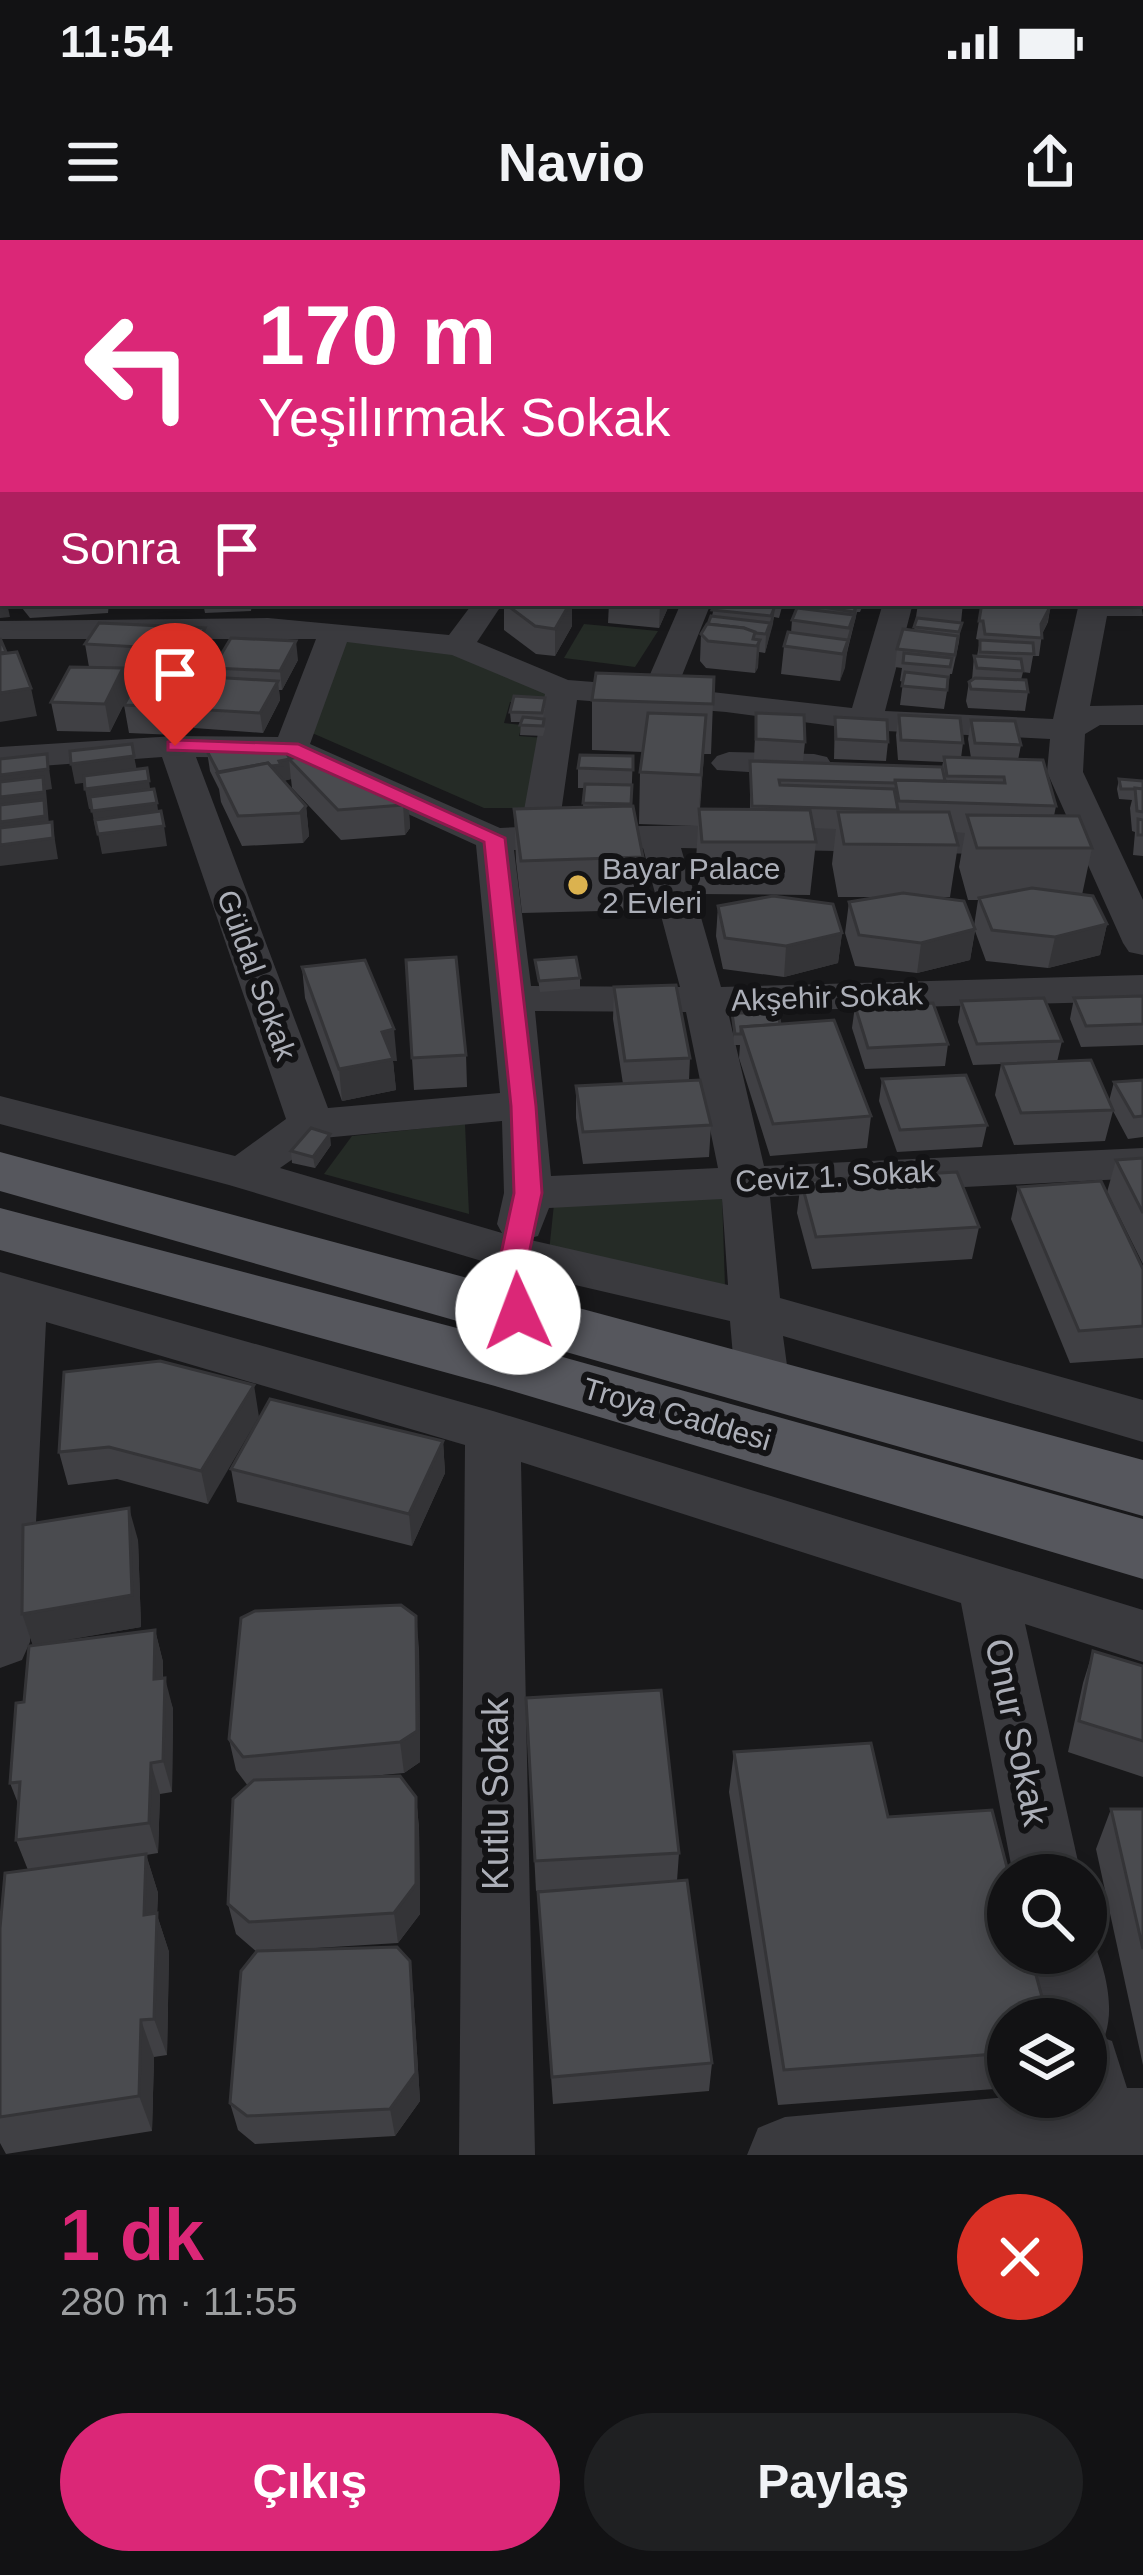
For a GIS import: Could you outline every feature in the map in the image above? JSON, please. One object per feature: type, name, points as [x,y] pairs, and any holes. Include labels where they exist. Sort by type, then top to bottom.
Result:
[{"type":"main road","name":"Troya Caddesi","points":[[0,1172],[516,1283],[762,1380],[1143,1488]]},
{"type":"main road","name":"Troya Caddesi","points":[[0,1228],[495,1362],[1143,1550]]},
{"type":"street","points":[[458,646],[486,606]]},
{"type":"street","points":[[656,698],[695,606]]},
{"type":"street","points":[[865,719],[897,606]]},
{"type":"street","points":[[1094,606],[1068,730],[1053,771],[1097,845],[1143,943]]},
{"type":"street","points":[[0,630],[276,615],[334,631],[458,646],[562,689],[726,701],[865,719],[1068,730],[1093,715],[1143,715]]},
{"type":"street","points":[[291,748],[334,631]]},
{"type":"street","points":[[516,1283],[528,1193],[512,998],[516,838],[562,689]]},
{"type":"street","points":[[726,701],[730,836]]},
{"type":"street","points":[[0,758],[175,746],[291,748],[516,838],[730,836],[1097,845]]},
{"type":"street","name":"Güldal Sokak","points":[[175,746],[310,1124]]},
{"type":"street","points":[[729,763],[849,766]]},
{"type":"street","points":[[659,838],[703,1000],[744,1180],[751,1308],[762,1380]]},
{"type":"street","name":"Akşehir Sokak","points":[[512,998],[703,1000],[1143,988]]},
{"type":"street","points":[[242,1172],[310,1124],[524,1106]]},
{"type":"street","points":[[0,1110],[242,1172],[516,1283],[751,1308],[1143,1421]]},
{"type":"street","name":"Ceviz 1. Sokak","points":[[528,1193],[1143,1163]]},
{"type":"street","points":[[0,1642],[11,1293],[494,1432],[1143,1636]]},
{"type":"street","name":"Kutlu Sokak","points":[[494,1432],[497,2155]]},
{"type":"street","name":"Onur Sokak","points":[[988,1589],[1043,1854]]},
{"type":"street","points":[[785,2155],[1107,2119]]},
{"type":"shaded area","points":[[584,624],[658,631],[635,667],[564,658]]},
{"type":"shaded area","points":[[342,638],[435,648],[554,692],[551,704],[510,702],[504,723],[522,725],[519,736],[545,738],[535,808],[484,808],[303,729]]},
{"type":"shaded area","points":[[465,1124],[469,1214],[324,1174],[352,1136]]},
{"type":"shaded area","points":[[722,1196],[725,1287],[549,1252],[554,1204]]},
{"type":"building","points":[[508,606],[568,606],[555,629],[535,626]]},
{"type":"building","points":[[714,606],[775,606],[771,616],[712,610]]},
{"type":"building","points":[[817,606],[856,606],[854,612]]},
{"type":"building","points":[[982,606],[1050,606],[1041,624],[1042,638],[985,634],[983,621],[979,621]]},
{"type":"building","points":[[797,608],[854,615],[849,628],[792,620]]},
{"type":"building","points":[[711,616],[770,623],[766,634],[755,633],[708,624]]},
{"type":"building","points":[[917,618],[962,623],[959,632],[914,627]]},
{"type":"building","points":[[99,623],[205,628],[193,650],[85,644]]},
{"type":"building","points":[[707,624],[744,628],[760,640],[757,646],[708,641],[701,634]]},
{"type":"building","points":[[903,629],[958,636],[955,655],[897,649]]},
{"type":"building","points":[[788,632],[848,640],[843,654],[784,646]]},
{"type":"building","points":[[231,638],[296,641],[280,671],[213,668]]},
{"type":"building","points":[[980,640],[1033,643],[1034,654],[980,652]]},
{"type":"building","points":[[17,652],[31,688],[0,693],[0,654]]},
{"type":"building","points":[[904,653],[952,658],[950,667],[903,663]]},
{"type":"building","points":[[974,656],[1021,659],[1023,671],[977,668]]},
{"type":"building","points":[[70,667],[123,668],[105,704],[51,702]]},
{"type":"building","points":[[144,669],[189,670],[171,707],[124,705]]},
{"type":"building","points":[[905,672],[948,677],[947,690],[902,686]]},
{"type":"building","points":[[596,673],[714,677],[713,704],[592,700]]},
{"type":"building","points":[[210,677],[278,681],[260,713],[191,709]]},
{"type":"building","points":[[975,678],[1026,680],[1028,692],[971,689],[969,682]]},
{"type":"building","points":[[514,696],[545,698],[542,713],[510,712]]},
{"type":"building","points":[[648,713],[706,715],[701,775],[640,772]]},
{"type":"building","points":[[756,713],[804,715],[805,742],[756,739]]},
{"type":"building","points":[[899,715],[960,718],[963,743],[901,740]]},
{"type":"building","points":[[523,717],[544,719],[543,726],[520,725]]},
{"type":"building","points":[[835,717],[887,720],[888,742],[836,739]]},
{"type":"building","points":[[971,720],[1015,721],[1021,745],[975,743]]},
{"type":"building","points":[[132,744],[134,756],[71,764],[70,751]]},
{"type":"building","points":[[284,749],[290,759],[279,761],[281,765],[218,772],[207,751]]},
{"type":"building","points":[[311,753],[408,799],[403,805],[338,810],[289,759]]},
{"type":"building","points":[[47,754],[48,769],[0,775],[0,759]]},
{"type":"building","points":[[580,755],[633,756],[633,770],[578,768]]},
{"type":"building","points":[[944,757],[1043,760],[1056,806],[899,801],[895,780],[1005,783],[1004,777],[947,776]]},
{"type":"building","points":[[750,761],[942,767],[945,781],[779,780],[780,785],[894,789],[898,810],[752,806]]},
{"type":"building","points":[[268,763],[306,806],[300,813],[238,816],[217,773]]},
{"type":"building","points":[[147,768],[149,781],[85,789],[84,776]]},
{"type":"building","points":[[43,777],[44,792],[0,797],[0,782]]},
{"type":"building","points":[[1119,779],[1143,781],[1143,789],[1121,789]]},
{"type":"building","points":[[585,784],[632,785],[631,804],[583,803]]},
{"type":"building","points":[[1135,788],[1143,789],[1143,812],[1137,811]]},
{"type":"building","points":[[154,789],[157,803],[92,811],[90,797]]},
{"type":"building","points":[[44,800],[45,816],[0,822],[0,805]]},
{"type":"building","points":[[633,806],[643,857],[521,861],[514,809]]},
{"type":"building","points":[[699,809],[810,810],[816,842],[702,842]]},
{"type":"building","points":[[161,811],[164,826],[98,834],[95,820]]},
{"type":"building","points":[[838,812],[949,812],[958,845],[844,844]]},
{"type":"building","points":[[967,815],[1079,816],[1092,848],[977,848]]},
{"type":"building","points":[[52,822],[53,838],[0,845],[0,828]]},
{"type":"building","points":[[1032,888],[1093,896],[1107,924],[1055,937],[992,930],[979,898]]},
{"type":"building","points":[[903,893],[964,901],[975,929],[921,943],[859,935],[849,902]]},
{"type":"building","points":[[773,896],[833,904],[842,933],[786,946],[725,938],[718,906]]},
{"type":"building","points":[[456,957],[466,1055],[412,1058],[406,960]]},
{"type":"building","points":[[576,957],[580,978],[539,981],[535,960]]},
{"type":"building","points":[[365,960],[394,1029],[382,1032],[393,1059],[339,1069],[302,967]]},
{"type":"building","points":[[676,985],[690,1058],[625,1061],[614,987]]},
{"type":"building","points":[[1143,996],[1143,1024],[1086,1026],[1074,998]]},
{"type":"building","points":[[1044,998],[1062,1041],[977,1044],[961,1001]]},
{"type":"building","points":[[933,1003],[948,1044],[868,1048],[855,1006]]},
{"type":"building","points":[[732,1013],[778,1013],[780,1024],[741,1027],[741,1034],[735,1034]]},
{"type":"building","points":[[834,1020],[871,1116],[773,1124],[741,1027]]},
{"type":"building","points":[[1091,1060],[1113,1110],[1021,1113],[1002,1064]]},
{"type":"building","points":[[966,1075],[987,1125],[900,1130],[882,1079]]},
{"type":"building","points":[[700,1080],[711,1125],[583,1132],[576,1086]]},
{"type":"building","points":[[1143,1080],[1143,1116],[1134,1117],[1114,1082]]},
{"type":"building","points":[[311,1128],[330,1134],[313,1157],[291,1151]]},
{"type":"building","points":[[1143,1158],[1143,1213],[1116,1160]]},
{"type":"building","points":[[957,1172],[979,1227],[816,1237],[801,1181]]},
{"type":"building","points":[[1101,1181],[1143,1269],[1143,1326],[1079,1331],[1018,1187]]},
{"type":"building","points":[[160,1361],[254,1385],[201,1471],[109,1447],[59,1452],[64,1372]]},
{"type":"building","points":[[270,1399],[443,1441],[409,1514],[231,1469]]},
{"type":"building","points":[[129,1508],[132,1595],[22,1614],[23,1525]]},
{"type":"building","points":[[401,1605],[416,1616],[417,1731],[400,1742],[243,1757],[229,1739],[241,1618],[255,1611]]},
{"type":"building","points":[[155,1630],[154,1679],[165,1678],[163,1761],[151,1763],[149,1823],[16,1840],[20,1782],[10,1783],[16,1703],[24,1702],[29,1646]]},
{"type":"building","points":[[1093,1651],[1143,1666],[1143,1741],[1079,1721]]},
{"type":"building","points":[[661,1690],[679,1853],[535,1861],[526,1698]]},
{"type":"building","points":[[871,1743],[888,1817],[992,1810],[1004,1854],[987,1854],[987,1974],[1036,1974],[1042,1998],[987,1998],[987,2055],[784,2070],[734,1752]]},
{"type":"building","points":[[400,1776],[416,1797],[416,1884],[394,1913],[249,1922],[228,1904],[233,1799],[254,1780]]},
{"type":"building","points":[[1111,1809],[1143,1809],[1143,1949]]},
{"type":"building","points":[[146,1854],[144,1915],[157,1913],[154,2019],[141,2020],[139,2096],[0,2117],[0,1928],[5,1873]]},
{"type":"building","points":[[687,1880],[712,2063],[552,2077],[538,1892]]},
{"type":"building","points":[[397,1947],[410,1961],[416,2073],[390,2109],[247,2116],[230,2103],[241,1971],[257,1951]]},
{"type":"place","name":"Bayar Palace 2 Evleri","points":[[578,885]]},
{"type":"route","points":[[175,746],[291,748],[494,838],[524,1106],[528,1193],[515,1254],[518,1312]]}]
